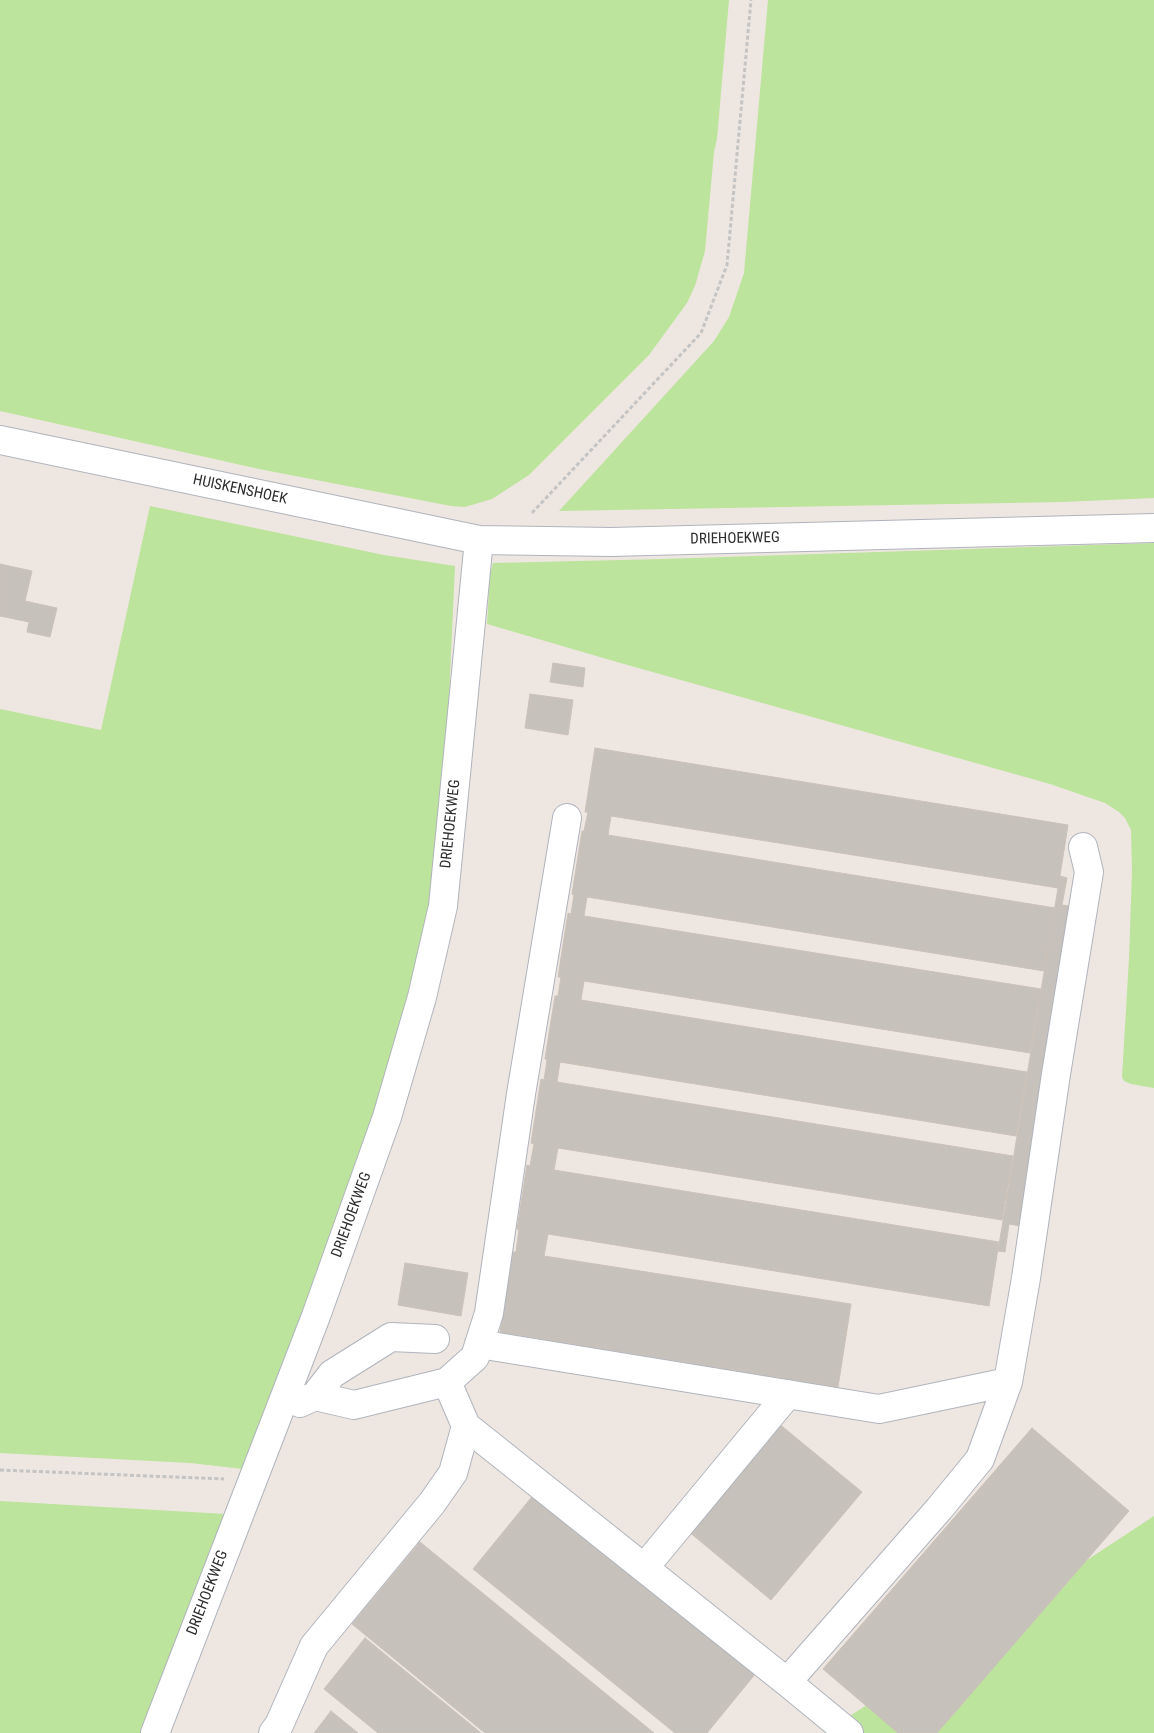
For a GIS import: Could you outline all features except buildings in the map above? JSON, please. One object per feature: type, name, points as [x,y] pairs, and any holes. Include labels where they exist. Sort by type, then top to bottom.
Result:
[{"type":"street","name":"HUISKENSHOEK","points":[[0,440],[479,540]]},
{"type":"street","name":"DRIEHOEKWEG","points":[[155,1733],[319,1307],[387,1117],[426,979],[443,906],[479,540],[611,542],[1154,528]]},
{"type":"street","points":[[315,1396],[354,1405],[446,1382],[475,1357],[489,1313],[521,1094],[567,818]]},
{"type":"street","points":[[787,1682],[933,1516],[980,1459],[1008,1382],[1089,872],[1082,847]]},
{"type":"street","points":[[277,1415],[315,1396],[332,1374],[391,1337],[436,1339]]},
{"type":"street","points":[[479,1344],[879,1409],[1008,1382]]},
{"type":"street","points":[[446,1382],[466,1426],[849,1733]]},
{"type":"street","points":[[644,1568],[788,1394]]},
{"type":"street","points":[[273,1733],[279,1725],[314,1646],[432,1503],[452,1473],[466,1426]]},
{"type":"path","points":[[532,514],[701,334],[727,265],[751,0]]},
{"type":"path","points":[[0,1470],[252,1480]]},
{"type":"green space","points":[[0,0],[729,0],[705,251],[695,286],[687,303],[649,355],[529,475],[492,499],[465,507],[451,506],[259,469],[0,411]]},
{"type":"green space","points":[[768,0],[1154,0],[1154,498],[1063,502],[559,511],[714,341],[729,317],[744,273]]},
{"type":"green space","points":[[150,506],[384,555],[455,566],[444,806],[431,894],[419,955],[385,1077],[354,1170],[243,1469],[190,1463],[0,1453],[0,709],[101,730]]},
{"type":"green space","points":[[1154,543],[1154,1088],[1131,1084],[1124,1081],[1122,1077],[1132,871],[1131,830],[1125,818],[1119,812],[1105,803],[1050,784],[487,624],[490,574],[493,563]]},
{"type":"green space","points":[[0,1501],[226,1514],[140,1733],[0,1733]]},
{"type":"green space","points":[[1154,1516],[1154,1733],[824,1733]]}]
